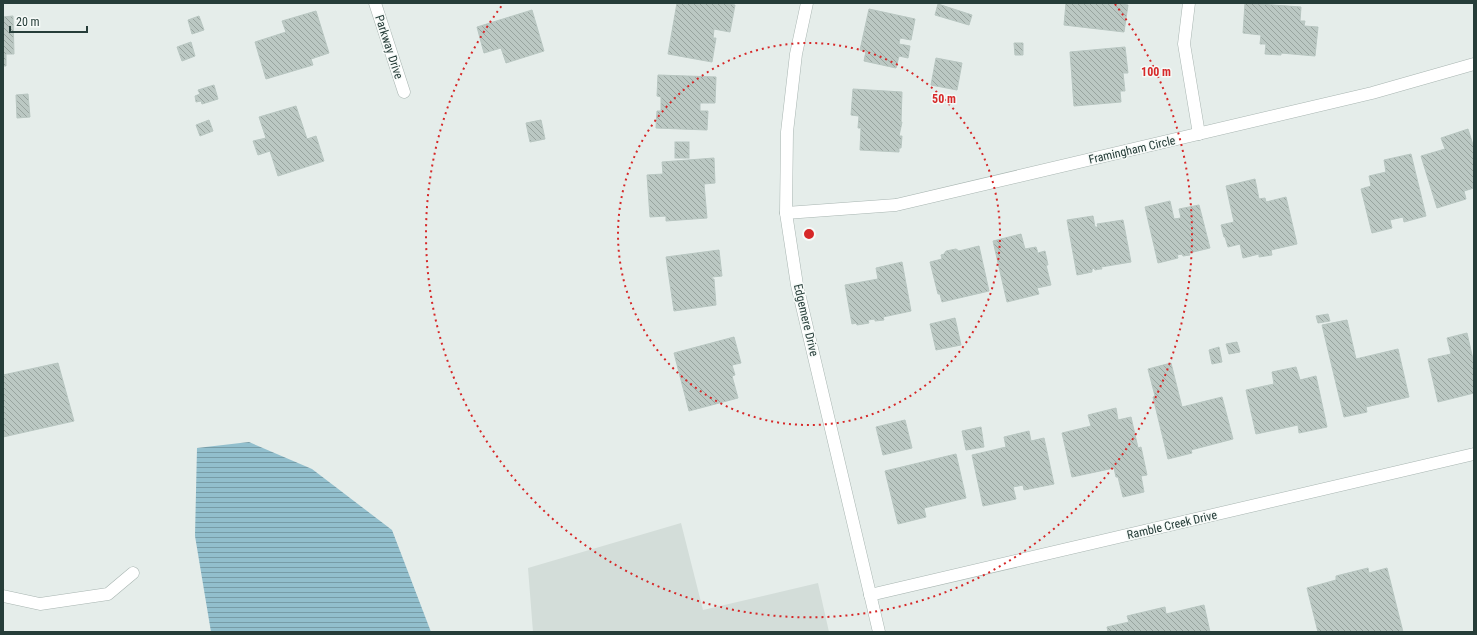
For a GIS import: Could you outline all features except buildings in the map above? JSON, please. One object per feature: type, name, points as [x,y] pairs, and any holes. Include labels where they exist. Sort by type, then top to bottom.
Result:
[{"type":"street","name":"Parkway Drive","points":[[375,3],[404,92]]},
{"type":"street","name":"Edgemere Drive","points":[[807,3],[796,54],[787,132],[786,213],[797,285],[879,632]]},
{"type":"street","points":[[1189,3],[1184,44],[1199,134]]},
{"type":"street","name":"Framingham Circle","points":[[786,213],[896,205],[1372,93],[1474,64]]},
{"type":"street","name":"Ramble Creek Drive","points":[[870,595],[1474,454]]},
{"type":"street","points":[[3,596],[40,604],[108,594],[133,573]]},
{"type":"shaded area","points":[[681,523],[703,610],[818,583],[829,632],[533,632],[528,568]]},
{"type":"water","points":[[249,442],[312,469],[392,530],[431,632],[211,632],[195,536],[197,448]]}]
